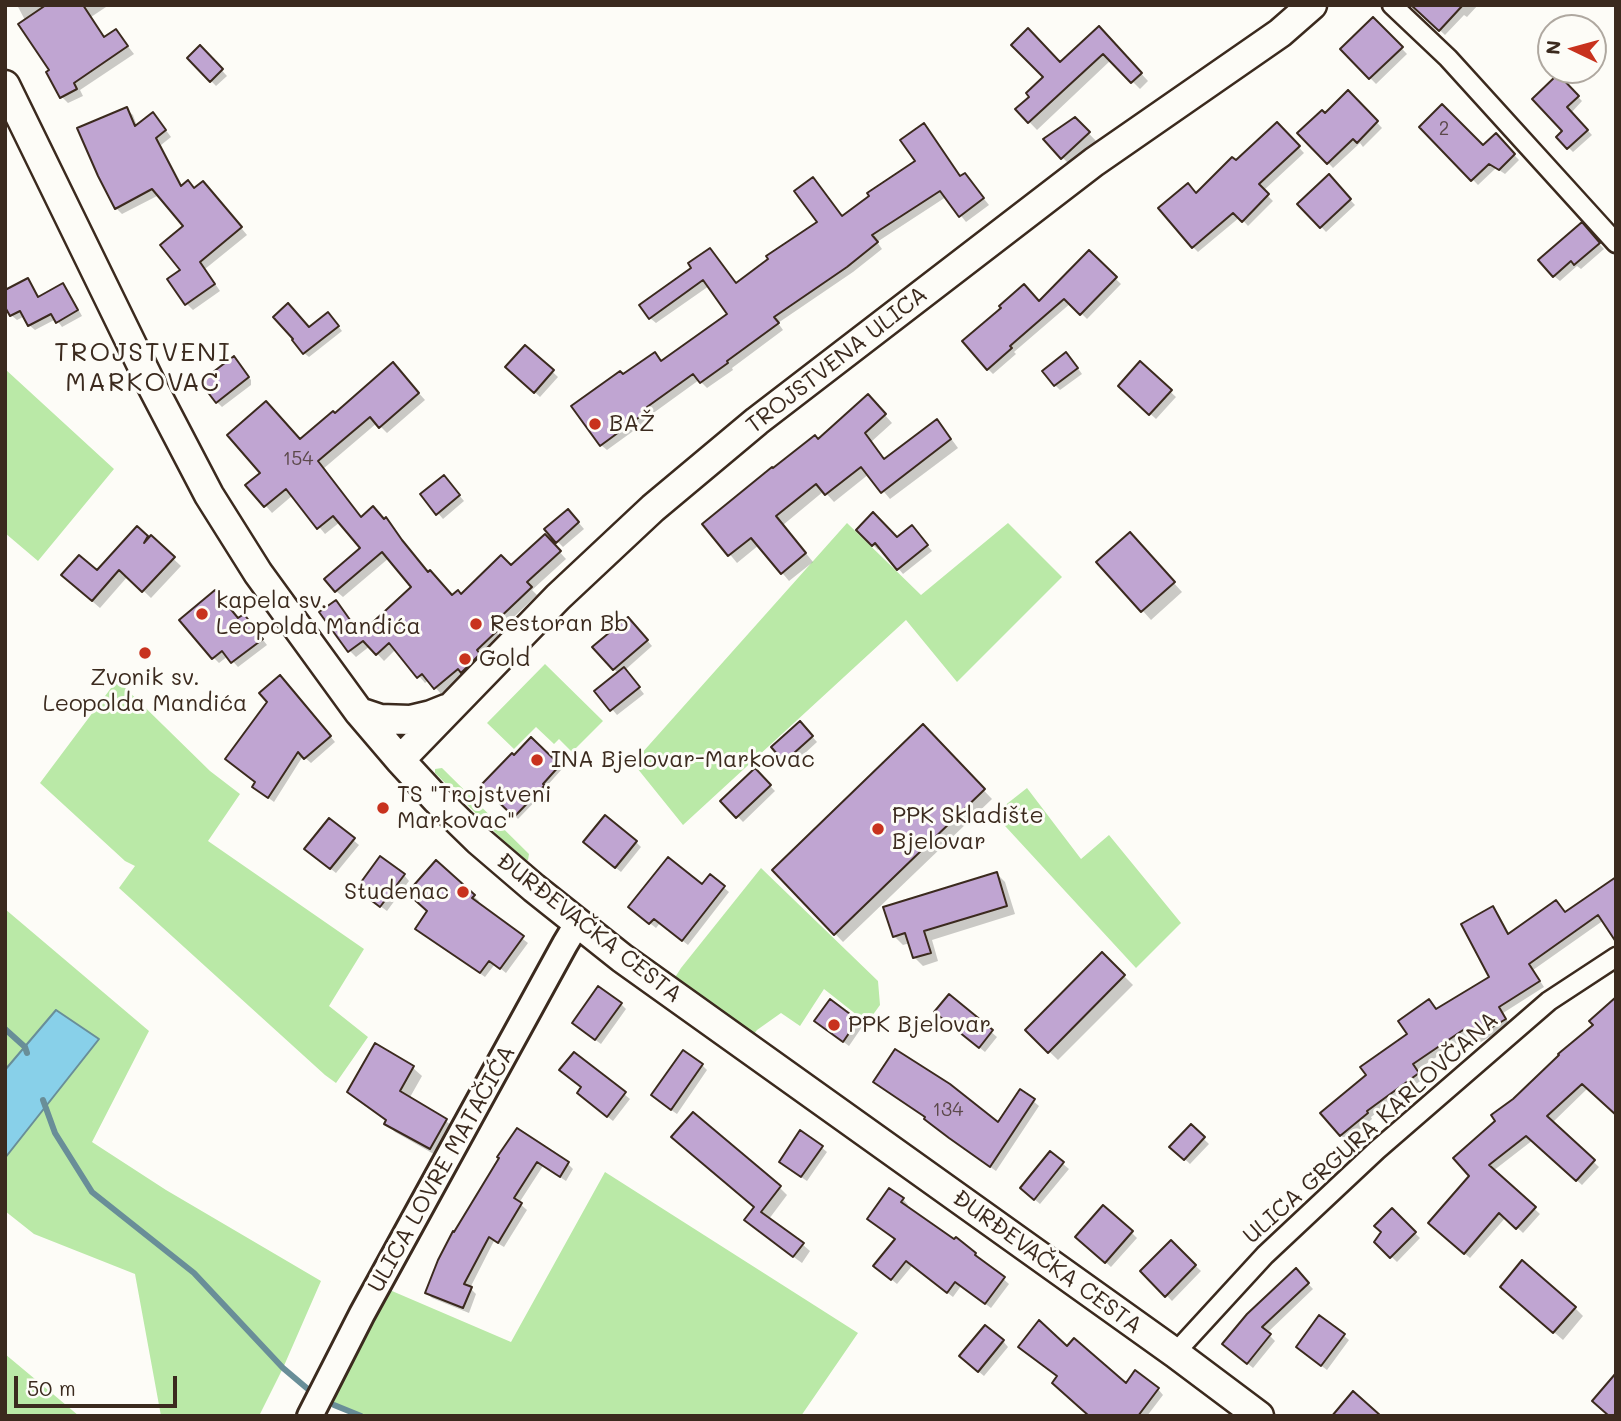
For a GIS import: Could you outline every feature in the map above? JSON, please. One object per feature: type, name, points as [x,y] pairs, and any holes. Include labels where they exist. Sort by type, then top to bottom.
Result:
[{"type":"main road","name":"TROJSTVENA ULICA","points":[[400,760],[558,597],[634,526],[757,421],[1094,162],[1280,33],[1312,5]]},
{"type":"main road","name":"ĐURĐEVAČKA CESTA","points":[[5,85],[152,386],[209,495],[258,573],[359,712],[437,800],[478,840],[577,924],[622,958],[1175,1353],[1259,1416]]},
{"type":"main road","points":[[359,712],[380,719],[410,720],[452,706]]},
{"type":"main road","name":"ULICA LOVRE MATAČIĆA","points":[[310,1416],[362,1314],[577,924]]},
{"type":"street","points":[[1392,5],[1448,58],[1616,243]]},
{"type":"street","name":"ULICA GRGURA KARLOVČANA","points":[[1175,1353],[1265,1255],[1377,1150],[1549,1001],[1616,957]]},
{"type":"green space","points":[[5,369],[114,469],[38,561],[5,533]]},
{"type":"green space","points":[[847,523],[921,595],[1008,523],[1062,577],[957,682],[906,620],[683,825],[633,763]]},
{"type":"green space","points":[[545,664],[603,721],[572,752],[559,739],[554,744],[536,727],[514,749],[487,723]]},
{"type":"green space","points":[[117,680],[210,771],[240,794],[208,841],[364,949],[329,1006],[368,1037],[336,1083],[119,888],[135,866],[125,861],[40,783]]},
{"type":"green space","points":[[442,768],[529,854],[528,860],[523,860],[435,773],[435,769]]},
{"type":"green space","points":[[1027,788],[1081,859],[1109,835],[1181,923],[1136,968],[994,814]]},
{"type":"green space","points":[[761,868],[878,981],[880,1005],[867,1023],[824,989],[800,1026],[781,1013],[757,1030],[745,1046],[667,990],[681,968]]},
{"type":"green space","points":[[5,909],[149,1031],[92,1142],[166,1190],[321,1281],[259,1416],[161,1416],[135,1274],[34,1234],[5,1211]]},
{"type":"green space","points":[[605,1172],[858,1333],[801,1416],[361,1416],[320,1396],[378,1285],[511,1342]]},
{"type":"green space","points":[[5,1354],[66,1405],[79,1416],[5,1416]]},
{"type":"water","points":[[56,1010],[99,1039],[5,1158],[5,1070]]},
{"type":"building","points":[[46,5],[83,5],[104,37],[116,29],[128,46],[74,83],[77,89],[60,98],[46,72],[49,70],[18,24]]},
{"type":"building","points":[[1411,5],[1463,5],[1439,31]]},
{"type":"building","points":[[1373,17],[1403,47],[1369,79],[1340,49]]},
{"type":"building","points":[[1099,26],[1142,73],[1131,83],[1103,54],[1028,123],[1015,109],[1029,97],[1026,93],[1043,77],[1011,45],[1028,28],[1060,62]]},
{"type":"building","points":[[200,45],[223,69],[210,82],[187,58]]},
{"type":"building","points":[[1548,84],[1568,84],[1579,96],[1567,107],[1588,130],[1567,149],[1556,137],[1562,131],[1532,99]]},
{"type":"building","points":[[1348,90],[1378,121],[1357,143],[1353,139],[1327,164],[1297,133],[1322,110],[1325,113]]},
{"type":"building","points":[[1442,104],[1483,145],[1496,133],[1515,154],[1499,170],[1489,164],[1471,181],[1419,127]]},
{"type":"building","points":[[127,107],[135,126],[153,112],[166,130],[156,138],[181,186],[188,180],[194,188],[203,181],[242,227],[200,262],[215,284],[185,305],[167,279],[180,270],[160,245],[183,226],[152,189],[115,209],[77,128]]},
{"type":"building","points":[[1075,117],[1090,132],[1061,159],[1043,139]]},
{"type":"building","points":[[1277,122],[1300,146],[1259,184],[1269,194],[1242,222],[1233,213],[1192,248],[1158,208],[1188,183],[1196,193],[1232,157],[1236,160]]},
{"type":"building","points":[[924,123],[960,176],[965,173],[984,198],[959,217],[940,191],[872,235],[878,242],[847,267],[774,317],[779,323],[727,361],[728,363],[700,383],[693,374],[600,446],[571,406],[620,371],[623,374],[655,352],[661,361],[727,314],[703,280],[649,319],[639,305],[691,268],[688,263],[710,248],[736,283],[768,259],[766,256],[817,222],[794,191],[813,177],[842,216],[869,196],[867,193],[915,161],[900,140]]},
{"type":"building","points":[[1329,174],[1351,199],[1320,228],[1297,204]]},
{"type":"building","points":[[1582,222],[1600,243],[1574,265],[1571,261],[1553,277],[1538,260]]},
{"type":"building","points":[[1089,250],[1117,277],[1080,315],[1064,299],[987,370],[962,341],[1001,308],[999,306],[1024,284],[1039,301]]},
{"type":"building","points":[[28,278],[38,297],[63,283],[78,310],[56,323],[51,314],[28,326],[20,311],[10,316],[5,307],[5,290]]},
{"type":"building","points":[[288,303],[309,327],[328,312],[339,326],[303,354],[273,317]]},
{"type":"building","points":[[525,345],[554,370],[534,393],[505,367]]},
{"type":"building","points":[[1066,352],[1078,368],[1054,386],[1042,371]]},
{"type":"building","points":[[234,356],[249,377],[216,403],[200,382]]},
{"type":"building","points":[[1140,361],[1172,390],[1149,415],[1118,386]]},
{"type":"building","points":[[393,362],[419,393],[379,428],[370,417],[318,461],[361,517],[373,506],[384,519],[386,517],[428,572],[430,570],[452,595],[458,590],[461,594],[501,555],[511,565],[545,534],[561,551],[527,582],[532,587],[492,625],[497,631],[477,650],[480,654],[461,673],[458,669],[434,689],[422,674],[417,678],[389,643],[376,655],[363,641],[348,652],[319,612],[336,600],[360,634],[411,587],[382,552],[335,592],[324,579],[360,548],[333,516],[317,529],[286,489],[264,507],[245,485],[260,473],[227,435],[266,401],[300,439],[333,411],[335,413]]},
{"type":"building","points":[[868,394],[886,414],[865,433],[884,459],[937,419],[951,439],[881,493],[861,467],[825,495],[816,484],[776,516],[806,553],[781,574],[751,538],[728,556],[702,524],[815,435],[818,439]]},
{"type":"building","points":[[444,475],[460,495],[436,515],[420,494]]},
{"type":"building","points":[[568,509],[579,522],[556,543],[544,529]]},
{"type":"building","points":[[873,512],[897,537],[912,525],[928,545],[897,570],[875,543],[872,546],[856,530]]},
{"type":"building","points":[[137,526],[148,536],[144,543],[151,535],[175,557],[142,592],[119,570],[92,601],[61,575],[79,555],[97,570]]},
{"type":"building","points":[[1130,532],[1175,582],[1141,612],[1096,562]]},
{"type":"building","points":[[215,590],[238,618],[244,614],[263,639],[231,663],[222,651],[212,659],[179,620]]},
{"type":"building","points":[[628,617],[648,640],[613,670],[592,647]]},
{"type":"building","points":[[624,667],[640,687],[610,711],[594,691]]},
{"type":"building","points":[[280,675],[331,736],[304,759],[298,752],[268,798],[252,787],[255,782],[225,759],[267,702],[259,693]]},
{"type":"building","points":[[800,721],[813,736],[784,762],[771,747]]},
{"type":"building","name":"PPK Skladište Bjelovar","points":[[923,724],[985,789],[834,935],[772,870]]},
{"type":"building","points":[[531,737],[560,765],[514,817],[481,785]]},
{"type":"building","points":[[755,768],[771,785],[736,818],[720,801]]},
{"type":"building","points":[[605,815],[637,841],[615,868],[583,842]]},
{"type":"building","points":[[329,818],[355,838],[330,869],[304,849]]},
{"type":"building","points":[[380,856],[405,874],[380,907],[356,889]]},
{"type":"building","points":[[668,857],[702,884],[710,874],[725,886],[682,941],[654,919],[649,924],[628,907]]},
{"type":"building","points":[[436,860],[475,895],[472,898],[524,936],[500,969],[489,961],[480,973],[415,929],[427,911],[407,893]]},
{"type":"building","points":[[997,872],[1007,906],[924,931],[931,953],[913,958],[905,933],[893,937],[883,907]]},
{"type":"building","points":[[1616,877],[1616,942],[1598,915],[1529,964],[1540,981],[1499,1007],[1506,1019],[1472,1039],[1466,1028],[1413,1064],[1419,1073],[1367,1111],[1368,1113],[1340,1136],[1320,1113],[1366,1075],[1360,1067],[1407,1034],[1398,1021],[1429,999],[1436,1009],[1489,977],[1461,924],[1493,906],[1508,934],[1556,900],[1565,912]]},
{"type":"building","points":[[1102,952],[1125,975],[1048,1053],[1025,1030]]},
{"type":"building","points":[[598,986],[622,1003],[595,1040],[572,1023]]},
{"type":"building","points":[[949,994],[993,1030],[979,1048],[934,1012]]},
{"type":"building","points":[[1616,997],[1616,1115],[1582,1084],[1547,1116],[1595,1160],[1576,1181],[1526,1136],[1489,1165],[1536,1207],[1516,1229],[1499,1213],[1464,1254],[1428,1223],[1469,1176],[1453,1158],[1495,1121],[1491,1115],[1513,1099],[1558,1054],[1593,1025],[1589,1021]]},
{"type":"building","points":[[830,999],[858,1020],[843,1042],[814,1021]]},
{"type":"building","points":[[375,1043],[414,1066],[400,1091],[447,1119],[430,1149],[384,1124],[386,1120],[347,1092]]},
{"type":"building","points":[[895,1049],[950,1084],[998,1122],[1020,1089],[1035,1099],[990,1167],[924,1119],[925,1117],[873,1082]]},
{"type":"building","points":[[683,1050],[703,1064],[671,1110],[651,1095]]},
{"type":"building","points":[[574,1052],[626,1092],[607,1117],[577,1093],[581,1087],[559,1070]]},
{"type":"building","points":[[693,1112],[781,1186],[761,1212],[804,1243],[793,1257],[744,1220],[754,1207],[671,1137]]},
{"type":"building","points":[[1191,1124],[1205,1137],[1184,1160],[1169,1147]]},
{"type":"building","points":[[517,1128],[569,1162],[560,1177],[537,1162],[514,1198],[522,1203],[498,1243],[489,1237],[464,1284],[472,1287],[463,1308],[425,1293],[453,1231]]},
{"type":"building","points":[[800,1130],[823,1146],[801,1177],[779,1162]]},
{"type":"building","points":[[1050,1151],[1064,1162],[1034,1200],[1020,1188]]},
{"type":"building","points":[[889,1188],[904,1198],[901,1202],[954,1239],[956,1237],[1005,1277],[985,1304],[955,1282],[947,1293],[906,1261],[891,1280],[873,1266],[895,1239],[867,1219]]},
{"type":"building","points":[[1103,1205],[1133,1231],[1105,1263],[1075,1237]]},
{"type":"building","points":[[1392,1208],[1416,1232],[1390,1258],[1374,1242],[1381,1232],[1374,1226]]},
{"type":"building","points":[[1171,1240],[1196,1265],[1165,1297],[1140,1271]]},
{"type":"building","points":[[1522,1260],[1576,1307],[1553,1333],[1500,1287]]},
{"type":"building","points":[[1296,1268],[1309,1283],[1262,1327],[1271,1334],[1247,1364],[1222,1344],[1247,1314]]},
{"type":"building","points":[[1319,1315],[1345,1334],[1321,1366],[1296,1347]]},
{"type":"building","points":[[1039,1320],[1067,1346],[1074,1338],[1126,1383],[1135,1370],[1159,1388],[1138,1416],[1089,1416],[1052,1383],[1057,1376],[1018,1347]]},
{"type":"building","points":[[985,1325],[1004,1340],[978,1372],[959,1356]]},
{"type":"building","points":[[1616,1373],[1616,1416],[1609,1416],[1592,1401]]},
{"type":"building","points":[[1353,1391],[1381,1416],[1332,1416]]},
{"type":"waterway","points":[[5,1029],[25,1047],[27,1053]]},
{"type":"waterway","points":[[43,1100],[55,1133],[92,1192],[194,1273],[283,1368],[309,1390]]},
{"type":"waterway","points":[[334,1405],[361,1416]]},
{"type":"place","name":"BAŽ","points":[[595,424]]},
{"type":"place","name":"kapela sv. Leopolda Mandića","points":[[202,614]]},
{"type":"place","name":"Restoran Bb","points":[[476,624]]},
{"type":"place","name":"Zvonik sv. Leopolda Mandića","points":[[145,653]]},
{"type":"place","name":"Gold","points":[[465,659]]},
{"type":"place","name":"INA Bjelovar-Markovac","points":[[537,760]]},
{"type":"place","name":"TS \"Trojstveni Markovac\"","points":[[383,808]]},
{"type":"place","name":"PPK Skladište Bjelovar","points":[[878,829]]},
{"type":"place","name":"Studenac","points":[[463,892]]},
{"type":"place","name":"PPK Bjelovar","points":[[834,1025]]},
{"type":"district","name":"TROJSTVENI MARKOVAC","points":[[143,368]]}]
